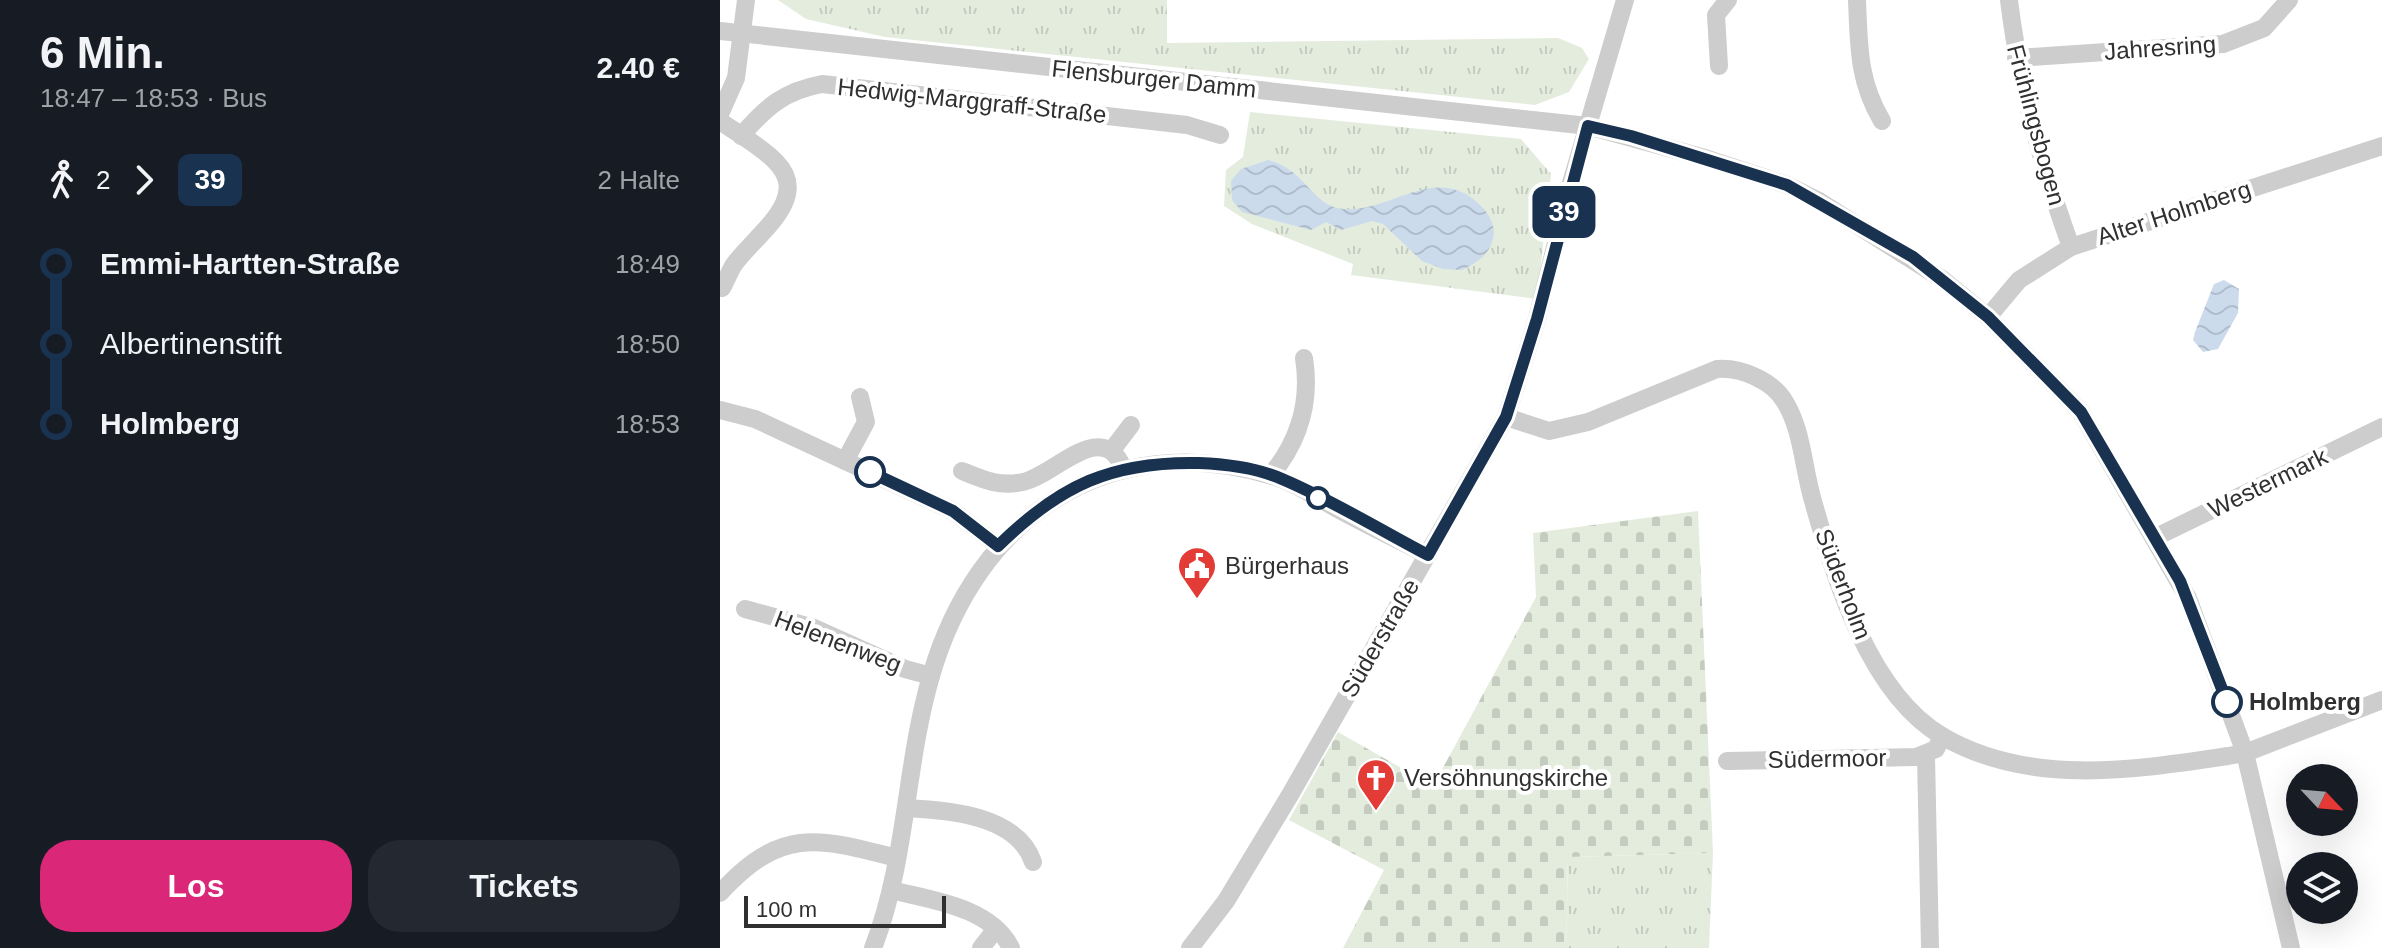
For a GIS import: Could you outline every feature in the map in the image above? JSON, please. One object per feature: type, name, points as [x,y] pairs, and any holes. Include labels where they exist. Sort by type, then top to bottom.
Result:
[{"type":"street","points":[[720,114],[736,78],[746,0]]},
{"type":"street","name":"Süderstraße","points":[[1190,948],[1226,901],[1506,417],[1537,319],[1625,0]]},
{"type":"street","points":[[1719,66],[1716,15],[1728,0]]},
{"type":"street","points":[[1857,0],[1860,66],[1867,96],[1882,121]]},
{"type":"street","name":"Frühlingsbogen","points":[[2009,0],[2016,58],[2054,199],[2071,247]]},
{"type":"street","name":"Jahresring","points":[[2016,58],[2223,44],[2264,28],[2289,0]]},
{"type":"street","name":"Flensburger Damm","points":[[720,31],[1588,126]]},
{"type":"street","name":"Hedwig-Marggraff-Straße","points":[[741,136],[768,105],[793,90],[822,84],[1187,125],[1220,135]]},
{"type":"street","points":[[720,121],[775,161],[784,172],[788,188],[785,204],[776,218],[734,265],[722,288]]},
{"type":"street","points":[[1588,126],[1631,136],[1787,185],[1913,257],[1988,317],[2081,412],[2188,598],[2245,753],[2291,948]]},
{"type":"street","name":"Alter Holmberg","points":[[1988,317],[2019,280],[2071,247],[2382,146]]},
{"type":"street","points":[[1271,475],[1295,441],[1308,387],[1304,358]]},
{"type":"street","name":"Süderholm","points":[[1506,417],[1549,431],[1588,422],[1717,369],[1728,368],[1767,382],[1783,398],[1796,422],[1812,500],[1850,609],[1876,665],[1900,702],[1942,736],[2007,761],[2080,771],[2161,766],[2245,753],[2382,700]]},
{"type":"street","points":[[845,461],[866,422],[867,414],[860,397]]},
{"type":"street","points":[[720,410],[755,419],[953,511],[998,546]]},
{"type":"street","points":[[1112,450],[1131,425]]},
{"type":"street","name":"Westermark","points":[[2154,538],[2382,427]]},
{"type":"street","points":[[962,471],[995,485],[1026,481],[1091,447],[1112,450]]},
{"type":"street","points":[[1112,450],[1123,468]]},
{"type":"street","points":[[873,948],[891,890],[931,676],[967,595],[998,546],[1024,521],[1065,492],[1123,468],[1153,462],[1220,463],[1271,475],[1428,555]]},
{"type":"street","name":"Helenenweg","points":[[745,609],[814,628],[905,669],[931,676]]},
{"type":"street","points":[[1930,948],[1926,756],[1936,749],[1942,736]]},
{"type":"street","name":"Südermoor","points":[[1727,761],[1926,756]]},
{"type":"street","points":[[906,808],[965,813],[985,820],[1018,839],[1029,849],[1033,862]]},
{"type":"street","points":[[720,893],[771,849],[789,845],[816,840],[897,858]]},
{"type":"street","points":[[891,890],[971,912],[995,930],[1011,948]]},
{"type":"street","points":[[981,948],[995,930]]},
{"type":"green space","points":[[778,0],[1167,0],[1167,43],[1558,38],[1582,48],[1589,59],[1569,92],[1535,105],[885,37],[806,19]]},
{"type":"green space","points":[[1250,112],[1521,139],[1551,174],[1537,299],[1351,275],[1353,264],[1252,224],[1224,206],[1226,170],[1243,157]]},
{"type":"green space","points":[[1698,511],[1713,853],[1568,857],[1566,948],[1343,948],[1384,870],[1289,820],[1338,732],[1433,786],[1536,597],[1533,533]]},
{"type":"green space","points":[[1713,853],[1709,948],[1566,948],[1568,857]]},
{"type":"water","points":[[1268,160],[1290,170],[1320,199],[1337,208],[1355,209],[1374,205],[1429,188],[1447,188],[1465,194],[1488,215],[1493,228],[1492,242],[1484,256],[1472,265],[1462,270],[1443,269],[1422,261],[1383,224],[1372,221],[1341,230],[1326,222],[1311,230],[1242,212],[1232,200],[1231,181],[1241,169]]},
{"type":"water","points":[[2224,280],[2239,289],[2238,313],[2218,349],[2203,352],[2193,340],[2195,332],[2214,284]]},
{"type":"bus line","name":"39","points":[[870,472],[953,511],[998,546],[1024,521],[1065,492],[1123,468],[1153,462],[1220,463],[1283,479],[1428,555],[1506,417],[1537,319],[1588,126],[1631,136],[1787,185],[1913,257],[1988,317],[2081,412],[2180,581],[2227,702]]},
{"type":"place","name":"Bürgerhaus","points":[[1197,600]]},
{"type":"place","name":"Holmberg","points":[[2227,702]]},
{"type":"place","name":"Versöhnungskirche","points":[[1376,812]]}]
